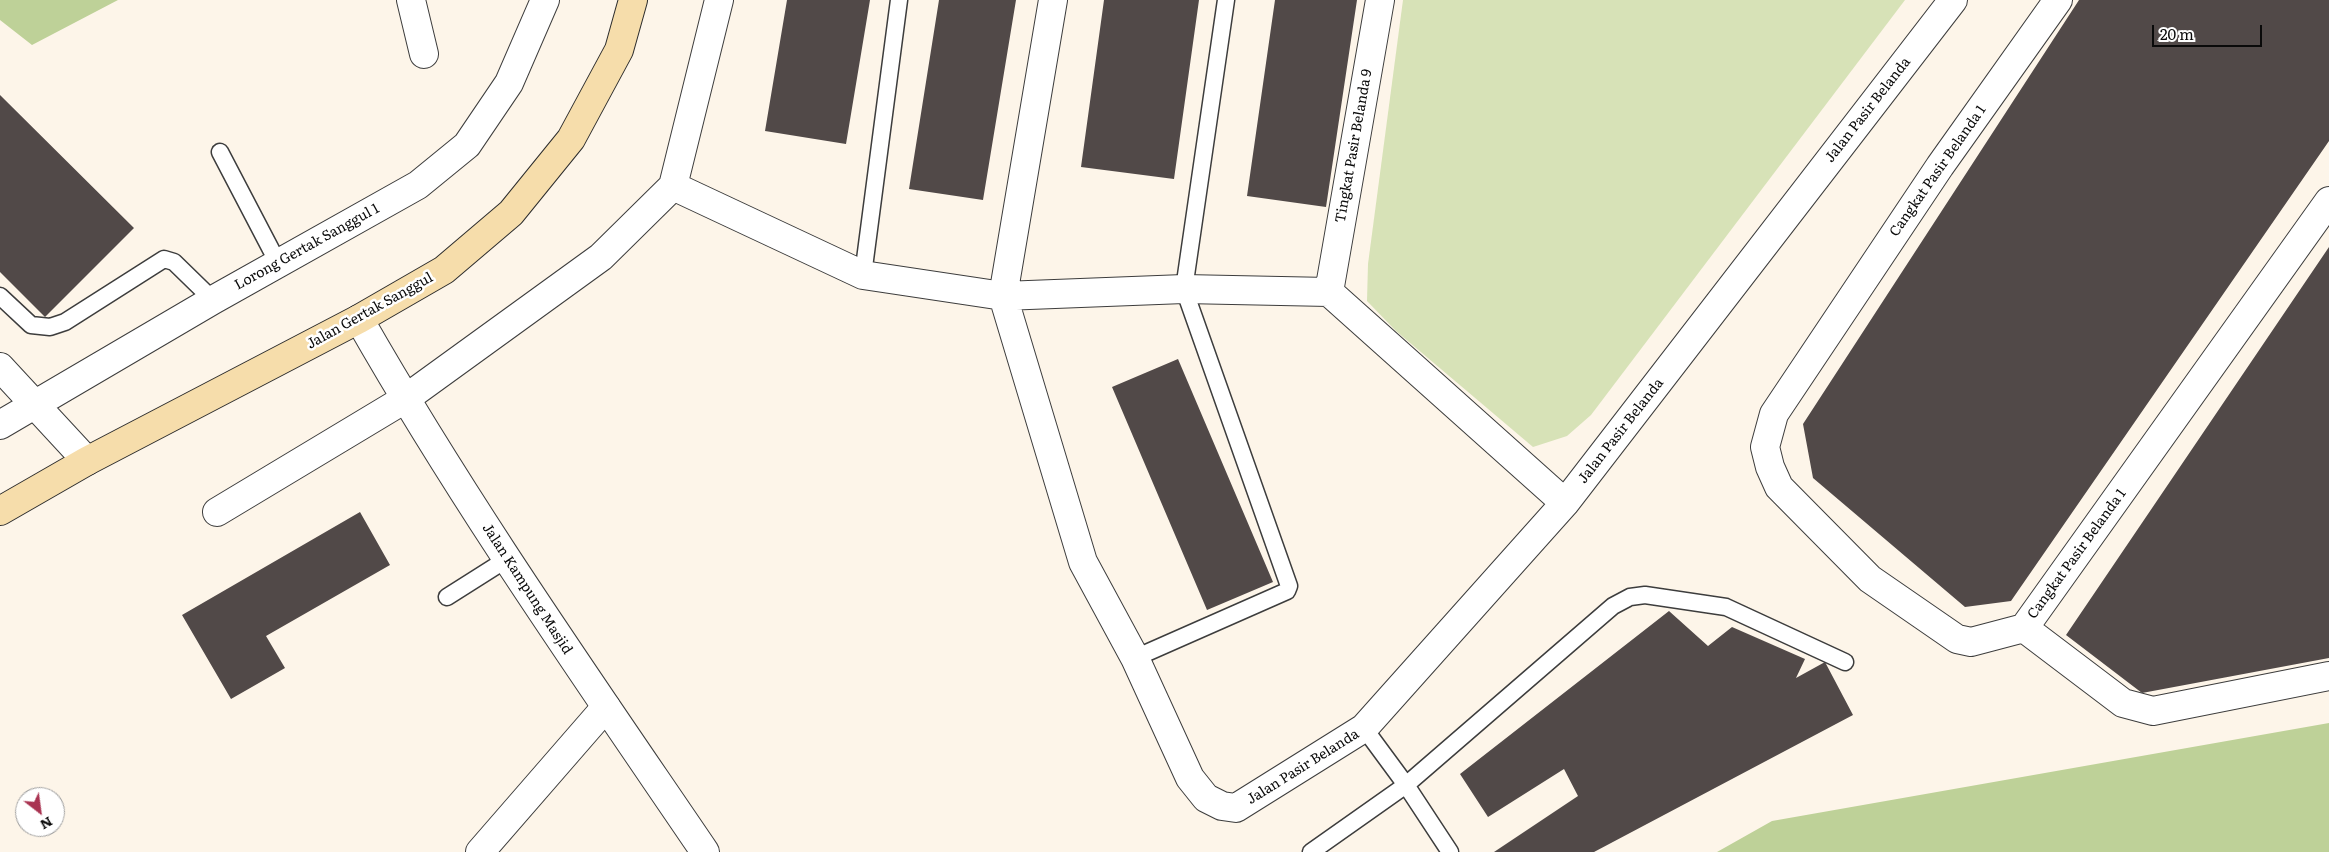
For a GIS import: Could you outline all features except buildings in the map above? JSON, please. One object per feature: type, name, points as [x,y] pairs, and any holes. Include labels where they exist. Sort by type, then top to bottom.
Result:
[{"type":"main road","name":"Jalan Gertak Sanggul","points":[[0,511],[87,461],[359,319],[444,270],[510,213],[571,139],[619,50],[633,0]]},
{"type":"street","points":[[411,0],[424,54]]},
{"type":"street","name":"Lorong Gertak Sanggul 1","points":[[0,425],[213,300],[418,185],[467,146],[509,83],[545,0]]},
{"type":"street","points":[[217,512],[405,399],[601,257],[673,186],[719,0]]},
{"type":"street","points":[[1053,0],[1002,296],[1083,562],[1134,658]]},
{"type":"street","name":"Tingkat Pasir Belanda 9","points":[[1329,292],[1380,0]]},
{"type":"street","name":"Jalan Pasir Belanda","points":[[1134,658],[1190,778],[1206,798],[1222,806],[1236,808],[1364,728],[1565,503],[1953,0]]},
{"type":"street","name":"Cangkat Pasir Belanda 1","points":[[2058,0],[1940,166],[1774,414],[1765,447],[1770,467],[1779,487],[1870,579],[1957,639],[1971,642],[2024,628],[2329,201]]},
{"type":"street","points":[[673,186],[863,275],[1002,296],[1184,289],[1329,292],[1565,503]]},
{"type":"street","name":"Jalan Kampung Masjid","points":[[359,319],[405,399],[507,559],[705,852]]},
{"type":"street","points":[[0,367],[87,461]]},
{"type":"street","points":[[2024,628],[2123,703],[2153,711],[2329,676]]},
{"type":"street","points":[[480,852],[606,707]]},
{"type":"lane","points":[[863,275],[898,0]]},
{"type":"lane","points":[[1134,658],[1287,591],[1289,586],[1184,289],[1226,0]]},
{"type":"lane","points":[[220,152],[278,263]]},
{"type":"lane","points":[[0,296],[31,326],[50,326],[65,322],[164,259],[174,262],[213,300]]},
{"type":"lane","points":[[448,596],[507,559]]},
{"type":"lane","points":[[1311,852],[1406,785],[1613,606],[1630,597],[1645,595],[1726,607],[1845,662]]},
{"type":"lane","points":[[1364,728],[1406,785],[1450,852]]},
{"type":"green space","points":[[0,0],[118,0],[32,45],[0,20]]},
{"type":"green space","points":[[1403,0],[1905,0],[1591,415],[1567,436],[1533,447],[1396,331],[1367,301],[1368,264]]},
{"type":"green space","points":[[2329,723],[2329,852],[1717,852],[1772,821]]}]
